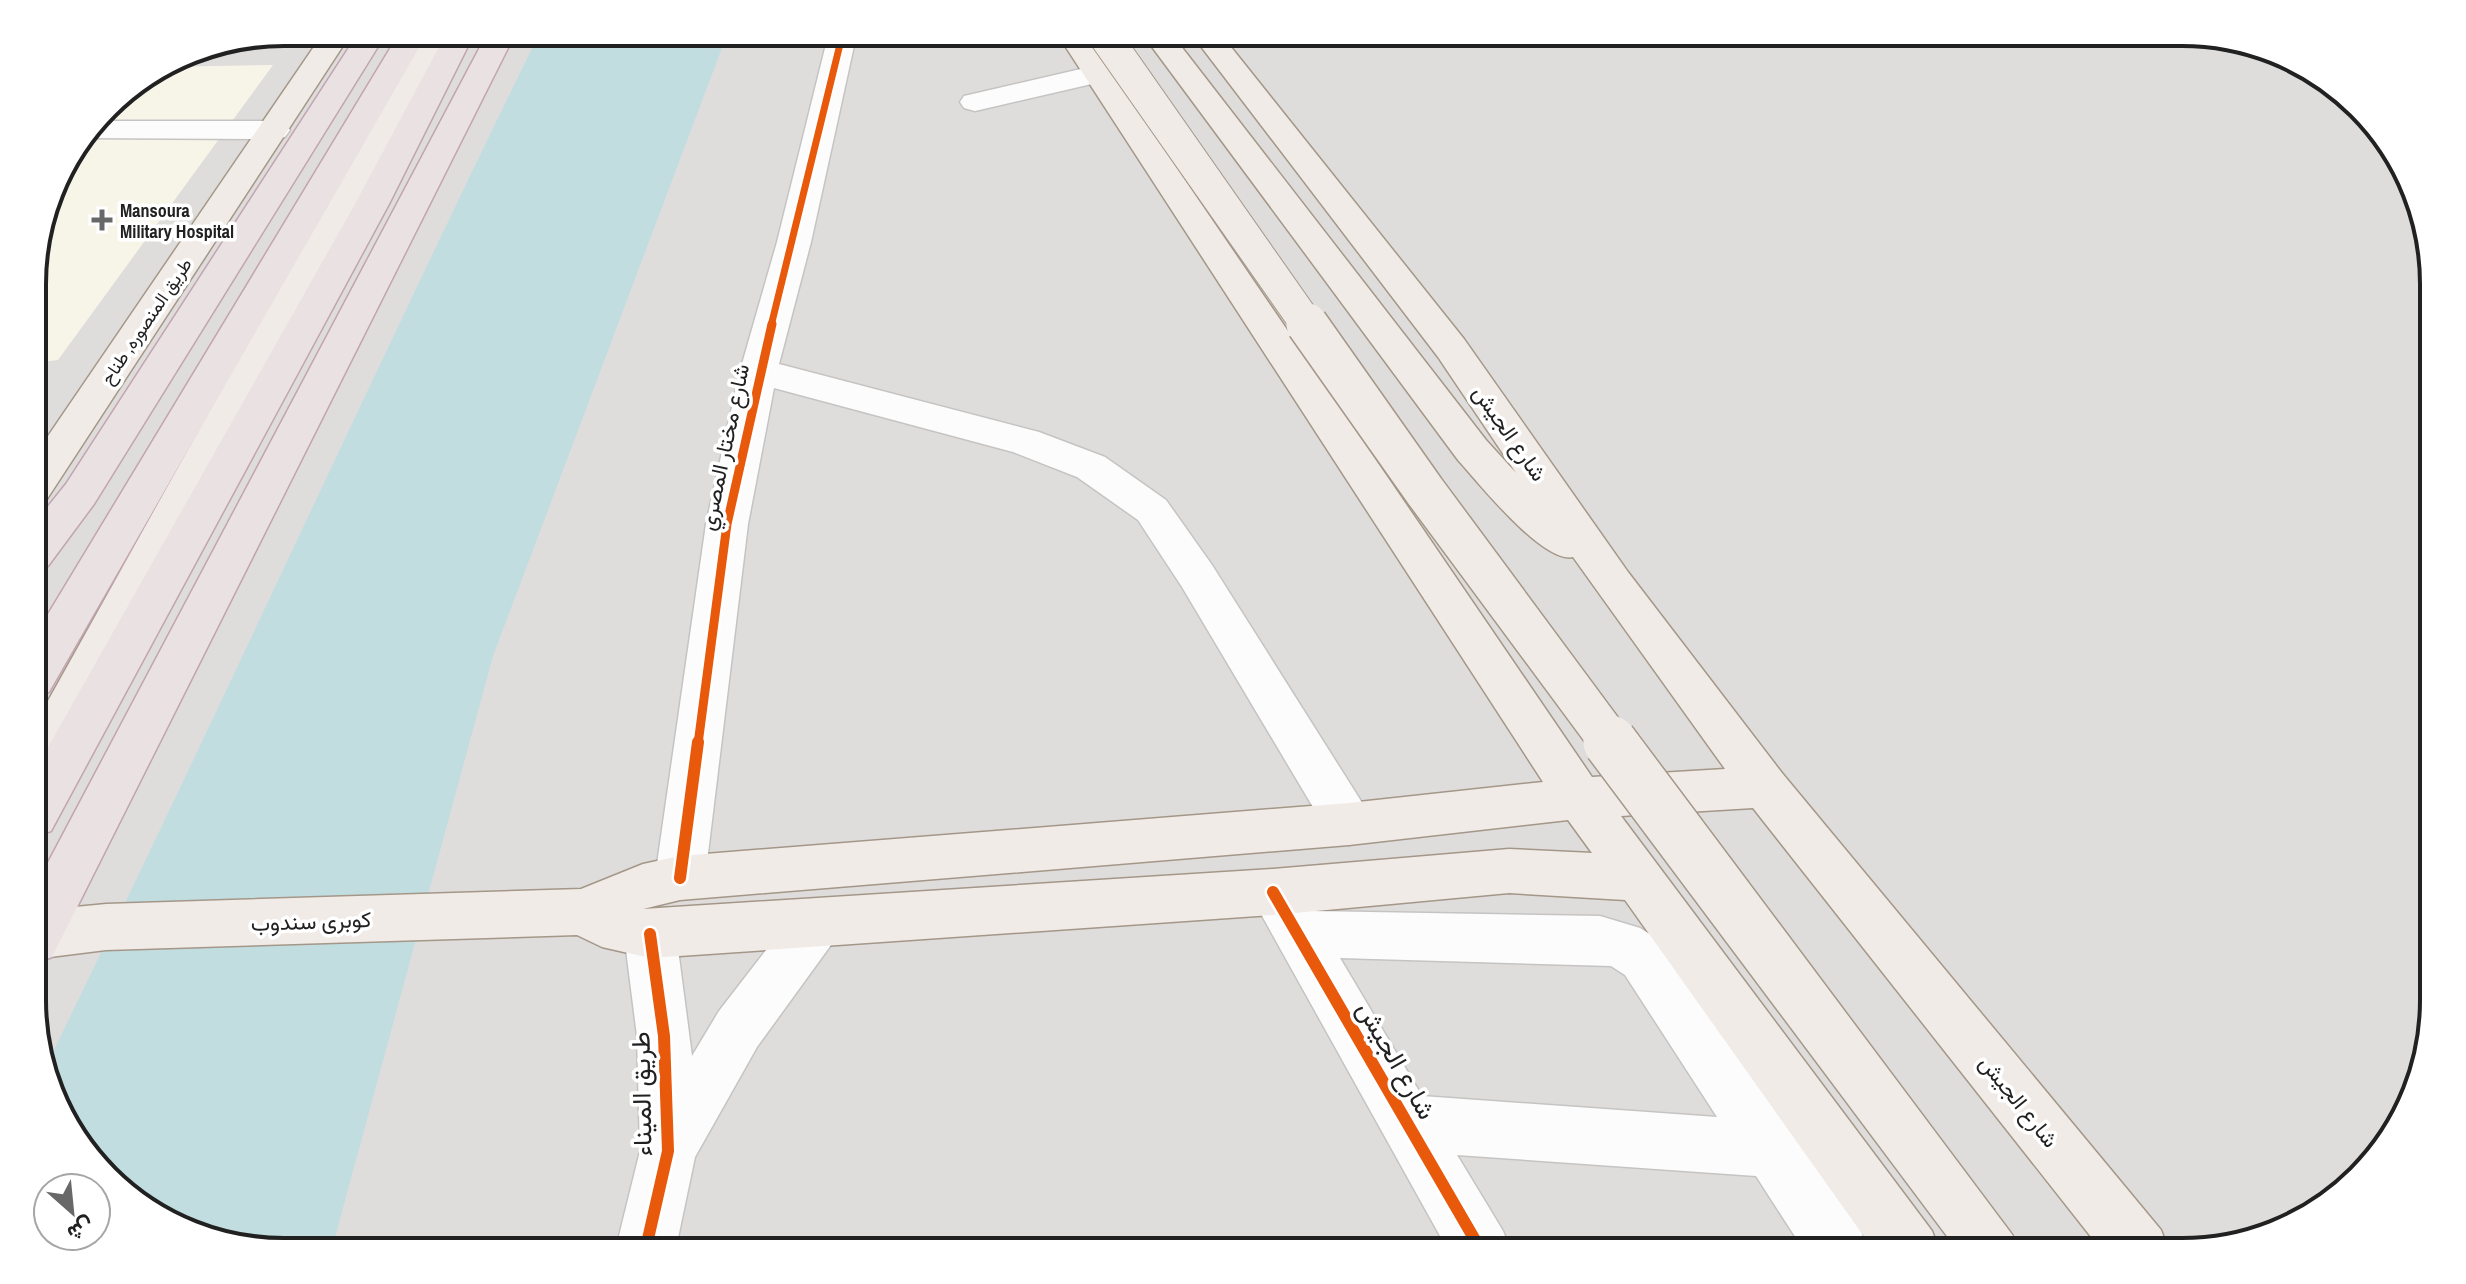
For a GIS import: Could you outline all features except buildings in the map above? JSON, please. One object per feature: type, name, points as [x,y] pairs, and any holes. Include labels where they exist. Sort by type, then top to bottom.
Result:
[{"type":"highway","points":[[47,537],[80,494],[364,47]]},
{"type":"highway","points":[[46,656],[405,47]]},
{"type":"highway","points":[[46,794],[372,204],[453,47]]},
{"type":"highway","points":[[46,914],[495,47]]},
{"type":"main road","name":"طريق المنصوره, طناح","points":[[47,469],[328,47]]},
{"type":"main road","points":[[46,746],[427,47]]},
{"type":"main road","points":[[1166,47],[1472,450],[1523,506],[1613,583]]},
{"type":"main road","name":"شارع الجيش","points":[[1215,47],[1451,348],[1613,583],[1765,787],[2129,1237]]},
{"type":"main road","points":[[1100,53],[1580,798],[1900,1237]]},
{"type":"main road","points":[[1100,53],[1772,962],[1981,1237]]},
{"type":"main road","points":[[1637,878],[1509,871],[1391,879],[1285,913],[818,922],[650,934],[602,924],[586,912],[620,894],[655,881],[680,878],[1361,823],[1580,798],[1765,787]]},
{"type":"main road","points":[[1361,823],[1391,879]]},
{"type":"main road","name":"كوبرى سندوب","points":[[46,934],[106,927],[586,912]]},
{"type":"street","name":"شارع مختار المصري","points":[[680,878],[727,524],[759,371],[794,242],[840,47]]},
{"type":"street","points":[[975,102],[1100,53]]},
{"type":"street","points":[[102,130],[274,130]]},
{"type":"street","points":[[759,371],[1025,442],[1091,467],[1152,510],[1361,823]]},
{"type":"street","points":[[1285,913],[1600,940],[1622,945],[1643,958],[1830,1237]]},
{"type":"street","name":"شارع الجيش","points":[[1285,913],[1474,1237]]},
{"type":"street","name":"طريق الميناء","points":[[668,1151],[738,1029],[818,922]]},
{"type":"street","name":"طريق الميناء","points":[[648,1238],[668,1151],[664,1036],[650,934]]},
{"type":"street","points":[[1408,1123],[1772,1149]]},
{"type":"shaded area","points":[[2182,46],[2243,54],[2287,71],[2339,105],[2380,152],[2407,208],[2418,253],[2420,1000],[2415,1046],[2395,1105],[2361,1157],[2314,1198],[2258,1225],[2197,1237],[284,1238],[253,1236],[193,1220],[139,1189],[95,1145],[64,1091],[48,1031],[47,269],[54,223],[64,193],[86,152],[105,127],[152,86],[193,64],[238,51],[269,47]]},
{"type":"shaded area","name":"Mansoura Military Hospital","points":[[273,65],[58,360],[47,361],[48,253],[64,193],[86,152],[105,127],[152,86],[188,67]]},
{"type":"water","points":[[533,47],[722,47],[493,656],[335,1238],[253,1236],[223,1230],[179,1213],[139,1189],[116,1168],[95,1145],[64,1091],[52,1053]]},
{"type":"cycle path","points":[[680,878],[727,524],[759,371],[794,242],[840,47]]},
{"type":"cycle path","points":[[1273,892],[1474,1237]]},
{"type":"cycle path","points":[[648,1238],[668,1151],[664,1036],[650,934]]},
{"type":"place","name":"Mansoura Military Hospital","points":[[102,220]]}]
